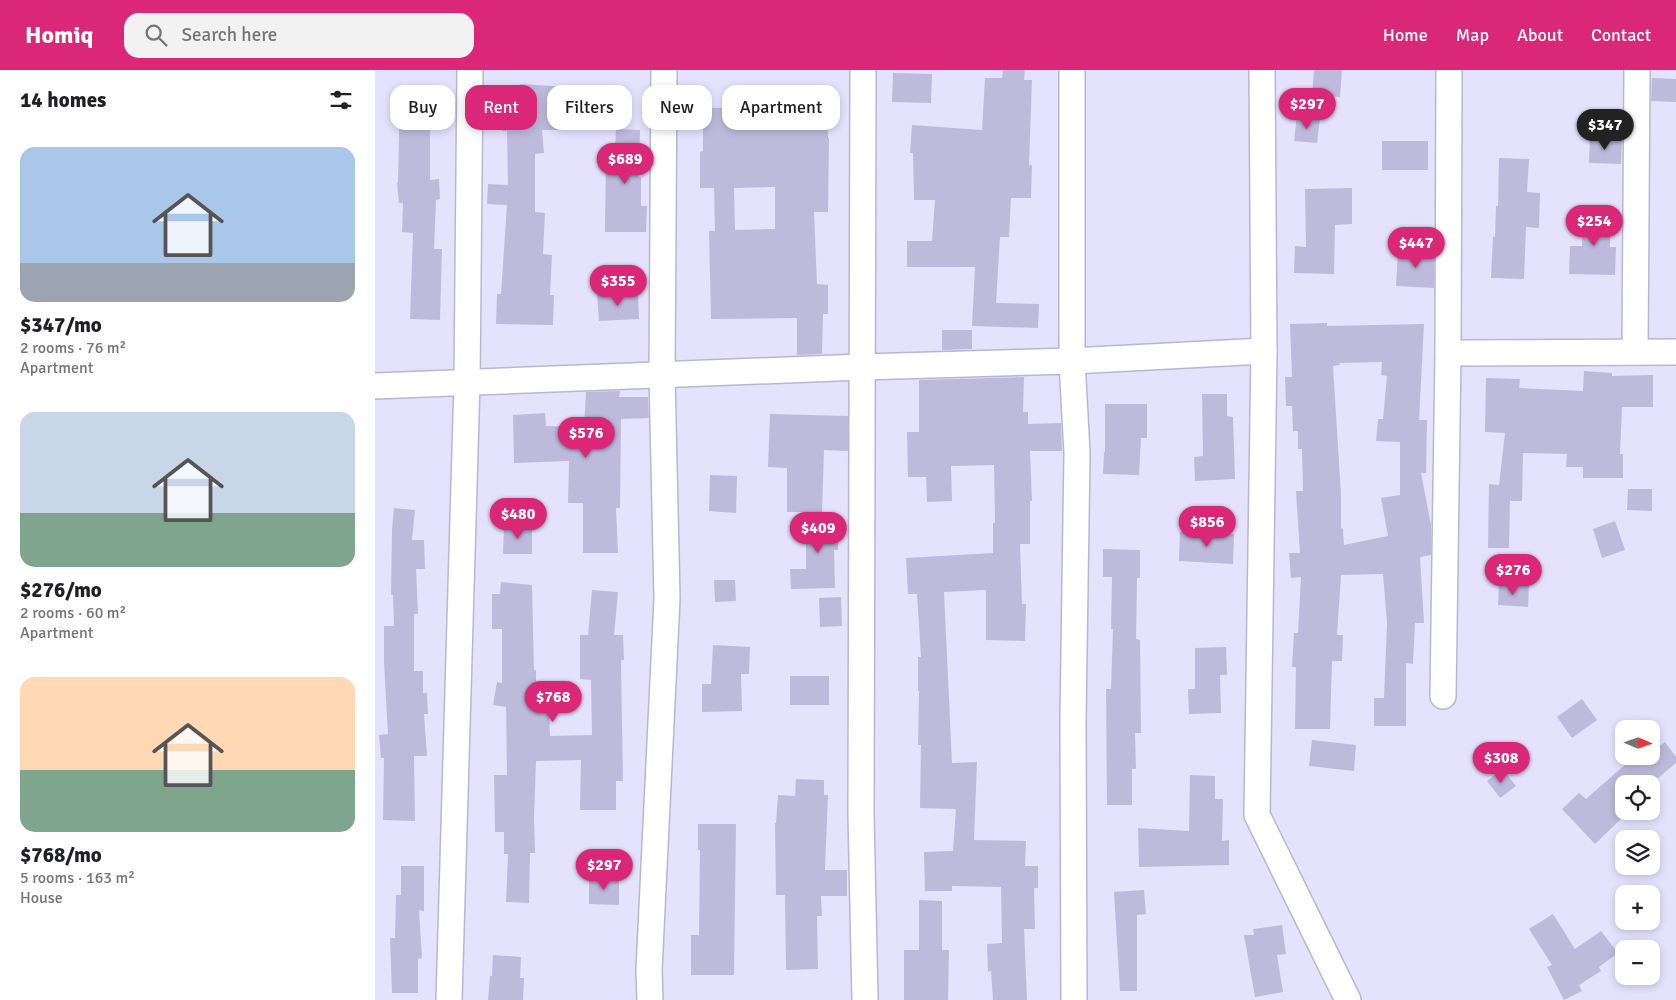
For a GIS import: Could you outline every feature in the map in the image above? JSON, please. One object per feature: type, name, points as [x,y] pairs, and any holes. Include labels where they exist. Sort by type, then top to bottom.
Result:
[{"type":"street","points":[[449,1000],[467,382],[469,70]]},
{"type":"street","points":[[650,1000],[649,970],[667,600],[662,374],[664,70]]},
{"type":"street","points":[[863,70],[861,814],[865,1000]]},
{"type":"street","points":[[1072,70],[1072,361],[1077,453],[1073,718],[1074,1000]]},
{"type":"street","points":[[1262,70],[1264,351],[1257,815],[1348,1000]]},
{"type":"street","points":[[1443,696],[1448,353],[1449,70]]},
{"type":"street","points":[[1635,352],[1637,70]]},
{"type":"street","points":[[375,386],[662,374],[1072,361],[1264,351]]},
{"type":"street","points":[[1448,353],[1676,352]]},
{"type":"building","points":[[1003,70],[1025,70],[1024,80],[1032,80],[1029,165],[1032,165],[1031,198],[1011,198],[1009,237],[1000,237],[996,303],[1039,304],[1038,328],[972,326],[975,267],[907,267],[907,241],[932,241],[935,200],[914,200],[913,153],[910,153],[912,125],[982,130],[985,78],[1002,78]]},
{"type":"building","points":[[1314,70],[1342,70],[1340,97],[1312,95]]},
{"type":"building","points":[[893,73],[932,74],[931,103],[892,102]]},
{"type":"building","points":[[1652,78],[1676,79],[1676,102],[1651,101]]},
{"type":"building","points":[[537,85],[547,86],[547,130],[542,130],[544,153],[535,154],[535,212],[545,213],[543,254],[552,255],[550,295],[554,295],[553,325],[496,324],[497,294],[501,294],[507,205],[487,204],[488,184],[508,185],[507,131],[502,131],[537,130]]},
{"type":"building","points":[[712,108],[722,108],[722,130],[828,130],[828,212],[814,212],[817,284],[828,285],[828,314],[823,314],[822,354],[797,355],[797,318],[711,319],[709,231],[715,231],[714,188],[700,188],[700,152],[703,151],[703,130],[712,130]],"holes":[[[775,187],[775,229],[735,230],[734,188]]]},
{"type":"building","points":[[1297,116],[1320,118],[1317,143],[1294,141]]},
{"type":"building","points":[[399,130],[430,130],[430,180],[439,179],[440,199],[436,200],[434,249],[442,249],[440,320],[410,319],[413,233],[402,232],[403,203],[399,203]]},
{"type":"building","points":[[616,130],[640,130],[639,177],[641,177],[641,206],[647,206],[646,232],[605,232],[606,151],[615,151]]},
{"type":"building","points":[[1590,138],[1622,139],[1621,164],[1589,163]]},
{"type":"building","points":[[1382,141],[1428,141],[1428,170],[1382,170]]},
{"type":"building","points":[[1499,158],[1529,159],[1527,192],[1540,193],[1539,228],[1526,227],[1524,279],[1491,278],[1493,236],[1495,237],[1496,206],[1498,206]]},
{"type":"building","points":[[1352,188],[1352,224],[1335,225],[1334,274],[1294,273],[1295,246],[1306,247],[1305,189]]},
{"type":"building","points":[[1583,210],[1610,211],[1610,247],[1616,247],[1615,275],[1569,274],[1570,246],[1582,246]]},
{"type":"building","points":[[1398,251],[1434,252],[1434,288],[1396,286]]},
{"type":"building","points":[[638,293],[639,319],[599,321],[597,295]]},
{"type":"building","points":[[1327,323],[1327,326],[1424,324],[1419,420],[1427,420],[1426,473],[1421,473],[1431,525],[1431,555],[1420,557],[1424,623],[1415,623],[1413,664],[1406,663],[1406,726],[1374,726],[1374,698],[1384,698],[1387,623],[1383,574],[1341,575],[1337,635],[1343,635],[1342,661],[1332,661],[1330,729],[1295,729],[1296,667],[1292,667],[1294,633],[1298,633],[1301,577],[1291,578],[1289,553],[1300,553],[1296,491],[1303,491],[1302,449],[1298,449],[1298,431],[1293,431],[1292,406],[1286,406],[1285,377],[1292,377],[1290,324]],"holes":[[[1382,362],[1381,375],[1387,376],[1383,419],[1378,419],[1376,441],[1400,442],[1400,495],[1381,498],[1388,536],[1344,545],[1343,529],[1341,528],[1341,495],[1333,366],[1340,365],[1339,363]]]},
{"type":"building","points":[[942,330],[972,330],[972,349],[942,350]]},
{"type":"building","points":[[1584,371],[1612,373],[1612,376],[1653,375],[1653,407],[1622,407],[1620,454],[1623,454],[1623,478],[1583,478],[1583,467],[1566,467],[1567,454],[1523,453],[1522,501],[1510,501],[1509,548],[1488,548],[1489,484],[1499,485],[1505,433],[1485,432],[1486,378],[1520,379],[1519,388],[1583,391]]},
{"type":"building","points":[[1024,377],[1023,412],[1028,412],[1028,424],[1061,423],[1062,451],[1030,451],[1032,501],[1030,501],[1030,544],[1020,544],[1022,604],[1026,604],[1025,641],[986,640],[986,590],[944,592],[952,763],[977,762],[974,840],[1026,841],[1025,866],[1038,866],[1038,888],[1034,888],[1035,929],[1024,929],[1027,1000],[993,1000],[991,971],[988,972],[987,944],[1002,943],[1001,887],[952,886],[952,891],[925,891],[924,852],[953,851],[956,809],[920,808],[921,745],[918,745],[918,657],[921,657],[917,594],[908,594],[906,558],[993,553],[993,523],[995,523],[994,465],[951,466],[952,501],[927,502],[926,477],[908,477],[907,432],[919,432],[919,380]]},
{"type":"building","points":[[620,391],[619,397],[648,397],[649,418],[621,419],[620,508],[616,508],[618,553],[583,553],[583,503],[568,503],[569,461],[514,463],[513,415],[545,413],[546,426],[584,427],[586,392]]},
{"type":"building","points":[[1202,394],[1227,394],[1227,416],[1233,417],[1235,479],[1195,481],[1194,457],[1203,456]]},
{"type":"building","points":[[1105,404],[1147,404],[1147,438],[1141,438],[1139,475],[1103,474]]},
{"type":"building","points":[[770,414],[848,416],[848,451],[824,450],[822,512],[787,512],[787,468],[768,467]]},
{"type":"building","points":[[710,475],[737,476],[736,513],[709,511]]},
{"type":"building","points":[[1628,489],[1652,489],[1652,511],[1627,510]]},
{"type":"building","points":[[394,508],[415,510],[412,540],[424,540],[425,569],[416,569],[418,614],[414,614],[414,671],[423,671],[423,693],[427,693],[428,714],[424,714],[427,756],[414,756],[415,821],[383,820],[384,758],[381,758],[379,735],[388,734],[384,626],[394,626],[393,595],[391,595]]},
{"type":"building","points":[[806,516],[839,516],[838,550],[834,550],[835,588],[791,589],[790,569],[806,569]]},
{"type":"building","points":[[1615,521],[1625,550],[1602,558],[1593,529]]},
{"type":"building","points":[[504,526],[532,527],[532,554],[503,554]]},
{"type":"building","points":[[1180,532],[1234,534],[1233,564],[1179,561]]},
{"type":"building","points":[[1103,549],[1140,550],[1140,578],[1137,578],[1136,639],[1140,640],[1141,733],[1135,733],[1136,769],[1132,769],[1132,805],[1107,805],[1106,689],[1111,689],[1113,629],[1111,629],[1112,577],[1103,577]]},
{"type":"building","points":[[714,580],[735,580],[736,601],[715,602]]},
{"type":"building","points":[[501,582],[532,585],[534,670],[536,670],[536,683],[548,683],[550,736],[592,735],[591,680],[580,679],[580,635],[588,635],[592,590],[618,592],[614,635],[623,635],[624,660],[621,660],[623,781],[616,781],[616,810],[580,810],[581,760],[536,761],[535,853],[530,853],[529,903],[506,902],[508,854],[504,854],[504,832],[495,832],[494,775],[507,775],[506,707],[493,705],[497,682],[502,683],[502,629],[492,629],[492,594],[500,594]]},
{"type":"building","points":[[1499,584],[1529,586],[1528,607],[1498,605]]},
{"type":"building","points":[[841,597],[842,626],[820,627],[819,598]]},
{"type":"building","points":[[713,645],[750,647],[749,674],[741,674],[742,711],[702,712],[702,684],[711,684]]},
{"type":"building","points":[[1226,647],[1227,675],[1220,675],[1221,713],[1189,714],[1188,689],[1195,689],[1195,648]]},
{"type":"building","points":[[790,676],[829,676],[829,705],[790,705]]},
{"type":"building","points":[[1582,699],[1597,720],[1572,738],[1557,717]]},
{"type":"building","points":[[1312,740],[1356,745],[1354,771],[1309,766]]},
{"type":"building","points":[[1665,742],[1676,757],[1676,763],[1660,776],[1615,775],[1615,820],[1620,820],[1595,844],[1562,809],[1579,793],[1586,799],[1625,765],[1660,765],[1660,746]]},
{"type":"building","points":[[1503,769],[1516,786],[1500,798],[1487,781]]},
{"type":"building","points":[[1190,775],[1215,776],[1215,799],[1223,799],[1222,841],[1229,840],[1229,865],[1139,867],[1138,828],[1189,831]]},
{"type":"building","points":[[796,779],[824,780],[824,795],[828,795],[825,870],[847,870],[847,896],[821,896],[822,916],[817,916],[818,969],[786,970],[785,895],[776,895],[775,823],[778,795],[795,796]]},
{"type":"building","points":[[698,824],[736,824],[734,975],[691,975],[691,935],[699,935],[700,850],[698,850]]},
{"type":"building","points":[[401,866],[424,866],[424,911],[419,910],[422,958],[418,959],[418,993],[392,993],[390,938],[395,938],[396,895],[401,895]]},
{"type":"building","points":[[589,877],[619,878],[619,905],[589,904]]},
{"type":"building","points":[[1144,890],[1146,914],[1137,915],[1137,991],[1120,991],[1114,892]]},
{"type":"building","points":[[919,900],[942,901],[942,950],[949,950],[948,1000],[904,1000],[904,950],[919,950]]},
{"type":"building","points":[[1553,914],[1575,949],[1601,931],[1615,949],[1615,955],[1599,967],[1601,971],[1579,985],[1582,991],[1564,1000],[1547,967],[1552,965],[1529,929]]},
{"type":"building","points":[[1282,925],[1286,954],[1277,955],[1283,992],[1255,997],[1244,935],[1254,935],[1253,929]]},
{"type":"building","points":[[493,955],[521,957],[520,978],[524,978],[523,1000],[488,1000]]}]
